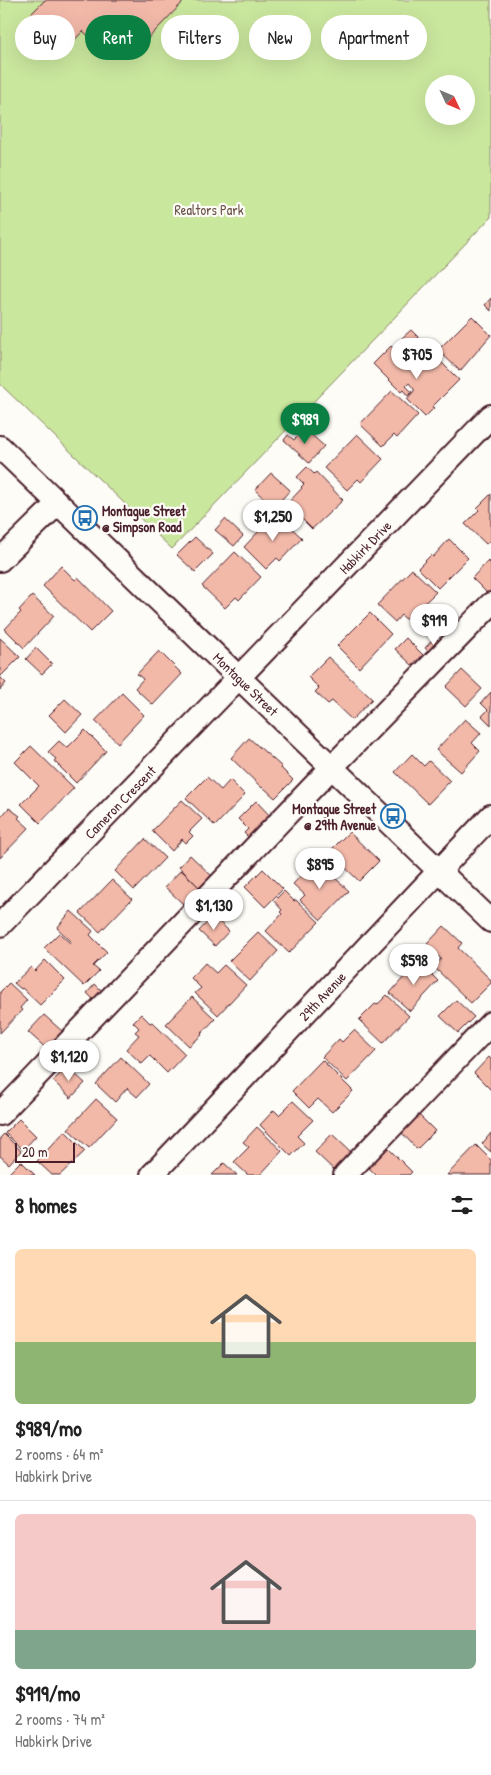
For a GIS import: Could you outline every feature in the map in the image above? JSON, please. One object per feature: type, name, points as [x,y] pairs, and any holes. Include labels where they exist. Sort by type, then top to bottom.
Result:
[{"type":"street","name":"Habkirk Drive","points":[[240,678],[491,416]]},
{"type":"street","name":"Montague Street","points":[[0,447],[491,921]]},
{"type":"street","points":[[0,560],[58,503]]},
{"type":"street","points":[[0,1114],[491,604]]},
{"type":"street","name":"Cameron Crescent","points":[[0,925],[240,678]]},
{"type":"street","name":"29th Avenue","points":[[152,1175],[491,816]]},
{"type":"street","points":[[345,1175],[491,1023]]},
{"type":"green space","name":"Realtors Park","points":[[0,0],[491,0],[491,217],[172,549],[0,384]]},
{"type":"building","points":[[45,0],[185,0],[171,15],[161,15],[161,25],[151,35],[151,15],[85,15],[85,33],[83,31],[75,40],[75,15],[31,14]]},
{"type":"building","points":[[491,298],[491,311],[485,305]]},
{"type":"building","points":[[472,316],[491,335],[460,371],[438,350]]},
{"type":"building","points":[[411,330],[428,347],[419,355],[402,338]]},
{"type":"building","points":[[391,346],[419,374],[426,367],[431,371],[441,362],[459,380],[432,407],[434,408],[425,417],[407,399],[414,391],[409,383],[406,386],[412,392],[408,396],[403,390],[401,392],[373,364]]},
{"type":"building","points":[[392,391],[418,415],[397,438],[394,435],[383,446],[360,424]]},
{"type":"building","points":[[305,429],[324,446],[309,463],[284,440],[288,435],[294,440]]},
{"type":"building","points":[[357,434],[383,459],[361,482],[358,479],[347,490],[324,468]]},
{"type":"building","points":[[307,467],[314,474],[316,472],[343,500],[312,529],[287,504],[302,488],[304,484],[297,477]]},
{"type":"building","points":[[271,473],[290,490],[274,508],[255,490]]},
{"type":"building","points":[[491,494],[491,539],[486,544],[465,524]]},
{"type":"building","points":[[276,513],[302,538],[280,561],[277,558],[266,569],[244,547]]},
{"type":"building","points":[[225,519],[243,536],[234,546],[215,530]]},
{"type":"building","points":[[195,537],[213,554],[195,572],[177,555]]},
{"type":"building","points":[[449,539],[468,558],[438,588],[418,568],[431,555],[433,557]]},
{"type":"building","points":[[235,552],[261,577],[239,600],[236,597],[225,608],[202,586]]},
{"type":"building","points":[[488,561],[491,564],[491,593],[489,595],[472,578]]},
{"type":"building","points":[[61,566],[75,580],[78,577],[111,611],[90,632],[43,586]]},
{"type":"building","points":[[412,569],[436,592],[407,620],[401,615],[395,622],[377,605]]},
{"type":"building","points":[[32,596],[54,616],[24,648],[5,629],[21,612],[19,610]]},
{"type":"building","points":[[370,613],[391,634],[359,668],[337,646]]},
{"type":"building","points":[[435,637],[442,644],[432,655],[425,648]]},
{"type":"building","points":[[0,638],[20,657],[0,677]]},
{"type":"building","points":[[406,638],[423,655],[412,665],[395,649]]},
{"type":"building","points":[[36,648],[52,664],[42,674],[26,659]]},
{"type":"building","points":[[159,651],[182,674],[153,705],[135,688],[143,679],[137,674]]},
{"type":"building","points":[[328,657],[372,699],[352,720],[332,701],[328,704],[315,692],[319,688],[308,677]]},
{"type":"building","points":[[462,670],[482,689],[466,706],[446,687]]},
{"type":"building","points":[[0,677],[6,683],[0,690]]},
{"type":"building","points":[[491,692],[491,725],[482,716],[488,710],[481,703]]},
{"type":"building","points":[[122,693],[144,715],[118,743],[95,721]]},
{"type":"building","points":[[65,699],[82,715],[66,732],[49,715]]},
{"type":"building","points":[[465,719],[481,733],[472,743],[480,751],[461,772],[436,750]]},
{"type":"building","points":[[85,730],[106,751],[76,783],[54,761],[56,759],[48,752],[59,741],[67,748]]},
{"type":"building","points":[[249,738],[282,767],[293,780],[275,798],[231,758]]},
{"type":"building","points":[[31,746],[74,788],[40,823],[21,804],[39,786],[15,762]]},
{"type":"building","points":[[412,754],[424,766],[429,761],[450,781],[428,804],[395,772]]},
{"type":"building","points":[[207,777],[221,790],[230,780],[245,795],[215,826],[186,798]]},
{"type":"building","points":[[182,800],[202,819],[189,832],[193,836],[186,843],[182,839],[172,851],[152,831]]},
{"type":"building","points":[[256,801],[273,819],[250,839],[244,833],[248,829],[238,819]]},
{"type":"building","points":[[9,808],[20,816],[18,818],[29,828],[0,858],[0,818]]},
{"type":"building","points":[[349,832],[379,861],[359,881],[329,852]]},
{"type":"building","points":[[145,839],[165,858],[134,890],[115,871]]},
{"type":"building","points":[[190,855],[215,879],[203,891],[179,867]]},
{"type":"building","points":[[316,860],[349,891],[321,920],[300,900],[305,895],[293,884]]},
{"type":"building","points":[[263,869],[283,889],[265,907],[245,887]]},
{"type":"building","points":[[181,870],[199,887],[183,904],[165,887]]},
{"type":"building","points":[[112,880],[132,899],[100,932],[80,913]]},
{"type":"building","points":[[284,891],[319,922],[289,953],[266,931],[282,914],[280,912],[282,910],[274,901]]},
{"type":"building","points":[[71,911],[93,931],[90,935],[107,952],[93,966],[99,971],[84,986],[44,948],[59,933],[70,943],[71,941],[57,928]]},
{"type":"building","points":[[213,916],[229,931],[215,946],[199,931]]},
{"type":"building","points":[[444,926],[462,943],[458,948],[491,980],[491,983],[471,1003],[434,967],[441,959],[427,944]]},
{"type":"building","points":[[258,932],[278,951],[250,981],[229,961]]},
{"type":"building","points":[[45,960],[65,980],[40,1005],[14,983],[31,967],[35,971]]},
{"type":"building","points":[[418,961],[438,981],[410,1011],[390,993]]},
{"type":"building","points":[[205,963],[216,973],[224,965],[246,985],[218,1015],[195,993],[201,988],[191,978]]},
{"type":"building","points":[[9,983],[27,1000],[20,1008],[22,1010],[0,1033],[0,992]]},
{"type":"building","points":[[95,984],[107,996],[98,1004],[87,993]]},
{"type":"building","points":[[387,995],[409,1016],[383,1043],[359,1020]]},
{"type":"building","points":[[192,997],[215,1019],[202,1035],[189,1046],[166,1024]]},
{"type":"building","points":[[456,1000],[474,1017],[458,1033],[440,1016]]},
{"type":"building","points":[[141,1014],[185,1054],[167,1073],[150,1056],[142,1064],[126,1049],[139,1035],[135,1032],[139,1028],[133,1022]]},
{"type":"building","points":[[44,1015],[63,1032],[48,1050],[28,1032]]},
{"type":"building","points":[[354,1030],[376,1051],[347,1081],[322,1057],[339,1039],[342,1042]]},
{"type":"building","points":[[121,1057],[149,1084],[137,1097],[127,1088],[115,1102],[96,1084]]},
{"type":"building","points":[[489,1057],[491,1059],[491,1090],[474,1073]]},
{"type":"building","points":[[322,1060],[353,1091],[332,1112],[318,1099],[309,1108],[292,1091]]},
{"type":"building","points":[[67,1067],[85,1083],[71,1098],[53,1081]]},
{"type":"building","points":[[96,1099],[117,1118],[89,1148],[68,1129]]},
{"type":"building","points":[[293,1101],[313,1120],[297,1136],[304,1143],[291,1156],[260,1125],[274,1110],[279,1115]]},
{"type":"building","points":[[419,1115],[435,1131],[417,1149],[401,1132]]},
{"type":"building","points":[[19,1119],[36,1136],[23,1150],[5,1133]]},
{"type":"building","points":[[257,1127],[282,1151],[260,1175],[248,1175],[234,1162],[249,1147],[243,1142]]},
{"type":"building","points":[[65,1131],[85,1151],[60,1175],[52,1175],[37,1161]]},
{"type":"building","points":[[491,1133],[491,1152],[482,1144]]},
{"type":"building","points":[[4,1134],[21,1151],[9,1164],[0,1156],[0,1138]]},
{"type":"building","points":[[332,1134],[351,1152],[334,1170],[315,1152]]},
{"type":"building","points":[[476,1145],[491,1160],[491,1175],[447,1175]]},
{"type":"building","points":[[388,1148],[412,1172],[409,1175],[376,1175],[369,1168]]},
{"type":"building","points":[[21,1161],[35,1175],[7,1175]]},
{"type":"building","points":[[224,1163],[237,1175],[212,1175]]},
{"type":"place","name":"Montague Street @ Simpson Road","points":[[85,518]]},
{"type":"place","name":"Montague Street @ 29th Avenue","points":[[393,816]]}]
